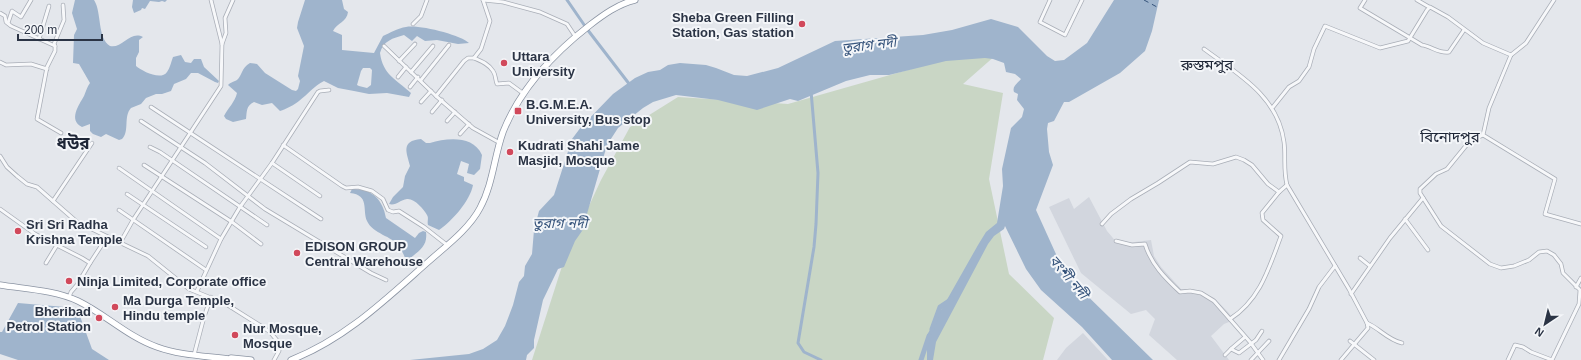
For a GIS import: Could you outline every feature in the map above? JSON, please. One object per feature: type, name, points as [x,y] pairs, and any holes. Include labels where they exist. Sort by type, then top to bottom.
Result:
[{"type":"highway","points":[[291,360],[309,353],[327,343],[368,315],[465,227],[480,207],[489,185],[500,143],[510,118],[524,94],[551,58],[576,35],[620,6],[635,0]]},
{"type":"highway","points":[[0,285],[69,297],[91,308],[145,342],[167,350],[235,360]]},
{"type":"highway","points":[[224,358],[251,360]]},
{"type":"street","points":[[8,23],[12,11],[21,17],[31,0]]},
{"type":"street","points":[[120,243],[161,176],[191,134],[221,86],[222,44],[211,0]]},
{"type":"street","points":[[222,44],[226,33],[225,18],[233,0]]},
{"type":"street","points":[[413,24],[421,16],[427,0]]},
{"type":"street","points":[[474,58],[481,49],[490,21],[483,0],[504,2],[540,12],[566,24],[576,35]]},
{"type":"street","points":[[1050,0],[1040,22],[1064,34],[1082,0]]},
{"type":"street","points":[[1365,0],[1360,8],[1422,45],[1445,53],[1449,52],[1464,30]]},
{"type":"street","points":[[1417,0],[1448,17],[1483,43],[1511,55]]},
{"type":"street","points":[[1483,135],[1489,108],[1511,55],[1526,42],[1554,0]]},
{"type":"street","points":[[61,133],[37,119],[47,69],[55,51],[54,44],[64,20],[63,5]]},
{"type":"street","points":[[39,39],[49,6]]},
{"type":"street","points":[[1273,107],[1289,87],[1299,81],[1309,67],[1314,49],[1325,26],[1380,48],[1408,40],[1429,7]]},
{"type":"street","points":[[0,13],[5,16],[8,23],[55,46]]},
{"type":"street","points":[[399,61],[415,44]]},
{"type":"street","points":[[410,86],[419,79],[449,45]]},
{"type":"street","points":[[384,46],[436,96],[469,124],[500,143]]},
{"type":"street","points":[[411,72],[433,46]]},
{"type":"street","points":[[1204,49],[1254,86],[1273,107],[1279,120],[1284,141],[1284,172],[1288,185],[1367,323],[1368,328],[1341,360]]},
{"type":"street","points":[[436,96],[468,58],[474,58],[489,66],[494,72],[497,84],[509,84],[524,94]]},
{"type":"street","points":[[0,63],[6,65],[31,64],[47,69]]},
{"type":"street","points":[[398,77],[406,67]]},
{"type":"street","points":[[197,291],[221,239],[240,207],[272,163],[318,92],[328,90]]},
{"type":"street","points":[[421,102],[431,90]]},
{"type":"street","points":[[432,112],[442,100]]},
{"type":"street","points":[[151,107],[321,219]]},
{"type":"street","points":[[447,121],[455,112]]},
{"type":"street","points":[[141,121],[221,175],[265,210],[280,217],[328,248],[386,280]]},
{"type":"street","points":[[460,134],[469,124]]},
{"type":"street","points":[[1483,135],[1469,142],[1447,169],[1436,174],[1420,189],[1420,193],[1423,198],[1441,226],[1490,264],[1501,268],[1514,266],[1529,260],[1539,252],[1546,251],[1554,255],[1561,264],[1563,273],[1580,290],[1579,304],[1552,360],[1515,345],[1508,360]]},
{"type":"street","points":[[1483,135],[1555,179],[1545,214],[1581,224]]},
{"type":"street","points":[[53,201],[92,143]]},
{"type":"street","points":[[283,145],[342,186],[346,188],[358,186],[372,192],[383,200],[388,210],[393,212],[399,211],[447,244]]},
{"type":"street","points":[[150,147],[172,160],[267,225]]},
{"type":"street","points":[[0,156],[17,176],[27,184],[37,187],[77,222],[148,256],[189,288],[211,297],[238,311],[270,332],[280,346],[274,360]]},
{"type":"street","points":[[1102,224],[1111,214],[1131,199],[1158,184],[1190,162],[1213,164],[1236,157],[1252,164],[1268,184],[1279,192]]},
{"type":"street","points":[[272,163],[320,196]]},
{"type":"street","points":[[144,165],[232,222],[261,244]]},
{"type":"street","points":[[119,168],[221,239]]},
{"type":"street","points":[[1230,319],[1248,305],[1258,292],[1281,236],[1263,220],[1262,217],[1265,208],[1279,192],[1288,185]]},
{"type":"street","points":[[127,194],[206,248]]},
{"type":"street","points":[[1351,294],[1390,238],[1423,198]]},
{"type":"street","points":[[0,210],[35,234],[90,263]]},
{"type":"street","points":[[119,210],[206,270]]},
{"type":"street","points":[[1405,219],[1428,250]]},
{"type":"street","points":[[69,297],[107,237]]},
{"type":"street","points":[[1116,241],[1132,245],[1145,244],[1148,255],[1156,268],[1180,292],[1190,291],[1201,293],[1214,301],[1251,343],[1263,360]]},
{"type":"street","points":[[46,263],[57,245]]},
{"type":"street","points":[[1360,258],[1370,266]]},
{"type":"street","points":[[1279,360],[1309,308],[1319,287],[1335,266]]},
{"type":"street","points":[[1576,287],[1581,278]]},
{"type":"street","points":[[194,355],[211,297]]},
{"type":"street","points":[[1367,323],[1374,326],[1393,341],[1402,343]]},
{"type":"street","points":[[1231,349],[1240,353],[1256,340],[1262,331]]},
{"type":"street","points":[[1225,355],[1245,337]]},
{"type":"street","points":[[1251,360],[1269,341]]},
{"type":"street","points":[[1350,341],[1374,360]]},
{"type":"shaded area","points":[[1089,197],[1107,231],[1118,244],[1151,240],[1154,256],[1161,267],[1181,289],[1197,290],[1214,298],[1228,312],[1234,320],[1224,324],[1211,336],[1229,360],[1177,360],[1149,335],[1155,319],[1146,310],[1131,314],[1081,273],[1049,207],[1069,198],[1074,209]]},
{"type":"shaded area","points":[[1083,333],[1108,360],[1057,360],[1066,348]]},
{"type":"green space","points":[[1013,40],[963,84],[1003,93],[989,179],[1009,274],[1054,318],[1043,360],[532,360],[564,260],[601,180],[630,127],[678,97],[788,104]]},
{"type":"water","points":[[75,0],[94,0],[98,11],[103,37],[110,46],[118,45],[134,36],[143,37],[139,40],[139,52],[136,58],[136,66],[152,74],[160,76],[167,72],[173,57],[181,55],[185,62],[191,63],[194,59],[201,59],[204,67],[219,81],[218,83],[198,73],[191,73],[186,79],[174,84],[171,91],[146,98],[141,104],[131,108],[127,116],[126,132],[122,139],[119,140],[106,134],[101,137],[93,134],[90,131],[90,124],[82,127],[78,124],[75,116],[77,108],[90,83],[79,64],[73,63],[74,35],[77,29],[72,13]]},
{"type":"water","points":[[133,0],[167,0],[165,2],[150,1],[145,9],[142,8],[134,13],[132,7]]},
{"type":"water","points":[[305,0],[342,0],[344,9],[348,12],[346,18],[333,31],[342,35],[342,50],[374,53],[383,36],[400,28],[412,26],[449,34],[469,43],[458,44],[437,40],[425,41],[417,36],[412,41],[404,35],[392,39],[386,43],[381,49],[380,53],[384,67],[391,76],[411,93],[409,97],[387,93],[369,94],[338,88],[324,81],[290,107],[280,111],[272,103],[262,105],[254,102],[248,107],[246,119],[233,122],[226,119],[224,116],[235,99],[237,93],[228,85],[237,80],[245,67],[250,63],[257,64],[265,73],[292,90],[296,91],[298,89],[300,81],[298,76],[304,46],[297,28]],"holes":[[[363,68],[370,68],[372,70],[371,85],[367,88],[357,85]]]},
{"type":"water","points":[[1114,0],[1159,0],[1152,31],[1145,51],[1120,73],[1069,102],[1064,102],[1054,121],[1048,123],[1047,129],[1049,152],[1053,165],[1036,210],[1065,274],[1153,360],[1112,360],[1082,327],[1041,290],[1026,269],[1005,226],[1004,229],[994,236],[988,244],[936,342],[933,360],[927,360],[927,335],[986,232],[997,223],[1003,186],[1002,169],[1011,128],[1022,117],[1024,109],[1017,100],[1018,94],[1014,92],[1015,85],[1021,79],[1015,74],[1006,72],[1004,63],[985,58],[946,61],[889,75],[870,75],[846,81],[798,101],[790,99],[757,110],[718,100],[676,95],[653,102],[618,128],[607,145],[582,231],[575,241],[564,267],[558,269],[543,300],[534,340],[534,348],[527,355],[526,360],[410,360],[469,354],[483,349],[497,340],[505,326],[513,305],[519,282],[524,276],[525,266],[532,254],[534,230],[539,211],[554,195],[572,139],[581,127],[613,94],[635,78],[648,72],[660,70],[668,65],[680,63],[706,65],[734,75],[747,76],[778,68],[835,41],[923,35],[952,30],[991,19],[1018,27],[1047,56],[1055,61],[1064,60],[1087,43]]},
{"type":"water","points":[[421,139],[426,143],[452,139],[466,141],[478,149],[482,155],[480,169],[474,175],[467,173],[469,164],[461,161],[457,174],[464,177],[464,181],[473,185],[468,198],[460,210],[439,230],[428,225],[428,217],[426,213],[413,200],[407,199],[394,204],[389,204],[393,197],[403,187],[405,176],[410,166],[406,148],[410,142]]},
{"type":"water","points":[[352,189],[359,189],[375,196],[382,206],[386,218],[415,238],[419,233],[423,231],[426,232],[424,245],[407,261],[396,243],[378,232],[370,225],[367,221],[363,200],[356,194],[350,193]]},
{"type":"water","points":[[18,303],[77,308],[92,349],[109,360],[18,360],[0,354],[0,332],[2,332]]},
{"type":"waterway","points":[[567,0],[587,29],[630,85]]},
{"type":"waterway","points":[[811,91],[818,173],[816,224],[814,247],[798,343],[804,352],[821,360]]},
{"type":"waterway","name":"তুরাগ নদী","points":[[932,329],[940,307],[952,299]]},
{"type":"waterway","name":"তুরাগ নদী","points":[[921,360],[929,336]]},
{"type":"ferry route","points":[[1144,0],[1157,7]]},
{"type":"place","name":"Sheba Green Filling Station, Gas station","points":[[802,24]]},
{"type":"place","name":"Uttara University","points":[[504,63]]},
{"type":"place","name":"B.G.M.E.A. University, Bus stop","points":[[518,111]]},
{"type":"place","name":"Kudrati Shahi Jame Masjid, Mosque","points":[[510,152]]},
{"type":"place","name":"Sri Sri Radha Krishna Temple","points":[[18,231]]},
{"type":"place","name":"EDISON GROUP Central Warehouse","points":[[297,253]]},
{"type":"place","name":"Ninja Limited, Corporate office","points":[[69,281]]},
{"type":"place","name":"Ma Durga Temple, Hindu temple","points":[[115,307]]},
{"type":"place","name":"Bheribad Petrol Station","points":[[99,318]]},
{"type":"place","name":"Nur Mosque, Mosque","points":[[235,335]]},
{"type":"district","name":"রুস্তমপুর","points":[[1207,64]]},
{"type":"district","name":"বিনোদপুর","points":[[1450,136]]},
{"type":"district","name":"ধউর","points":[[73,143]]},
{"type":"water label","name":"বংশী নদী","points":[[1069,277]]}]
